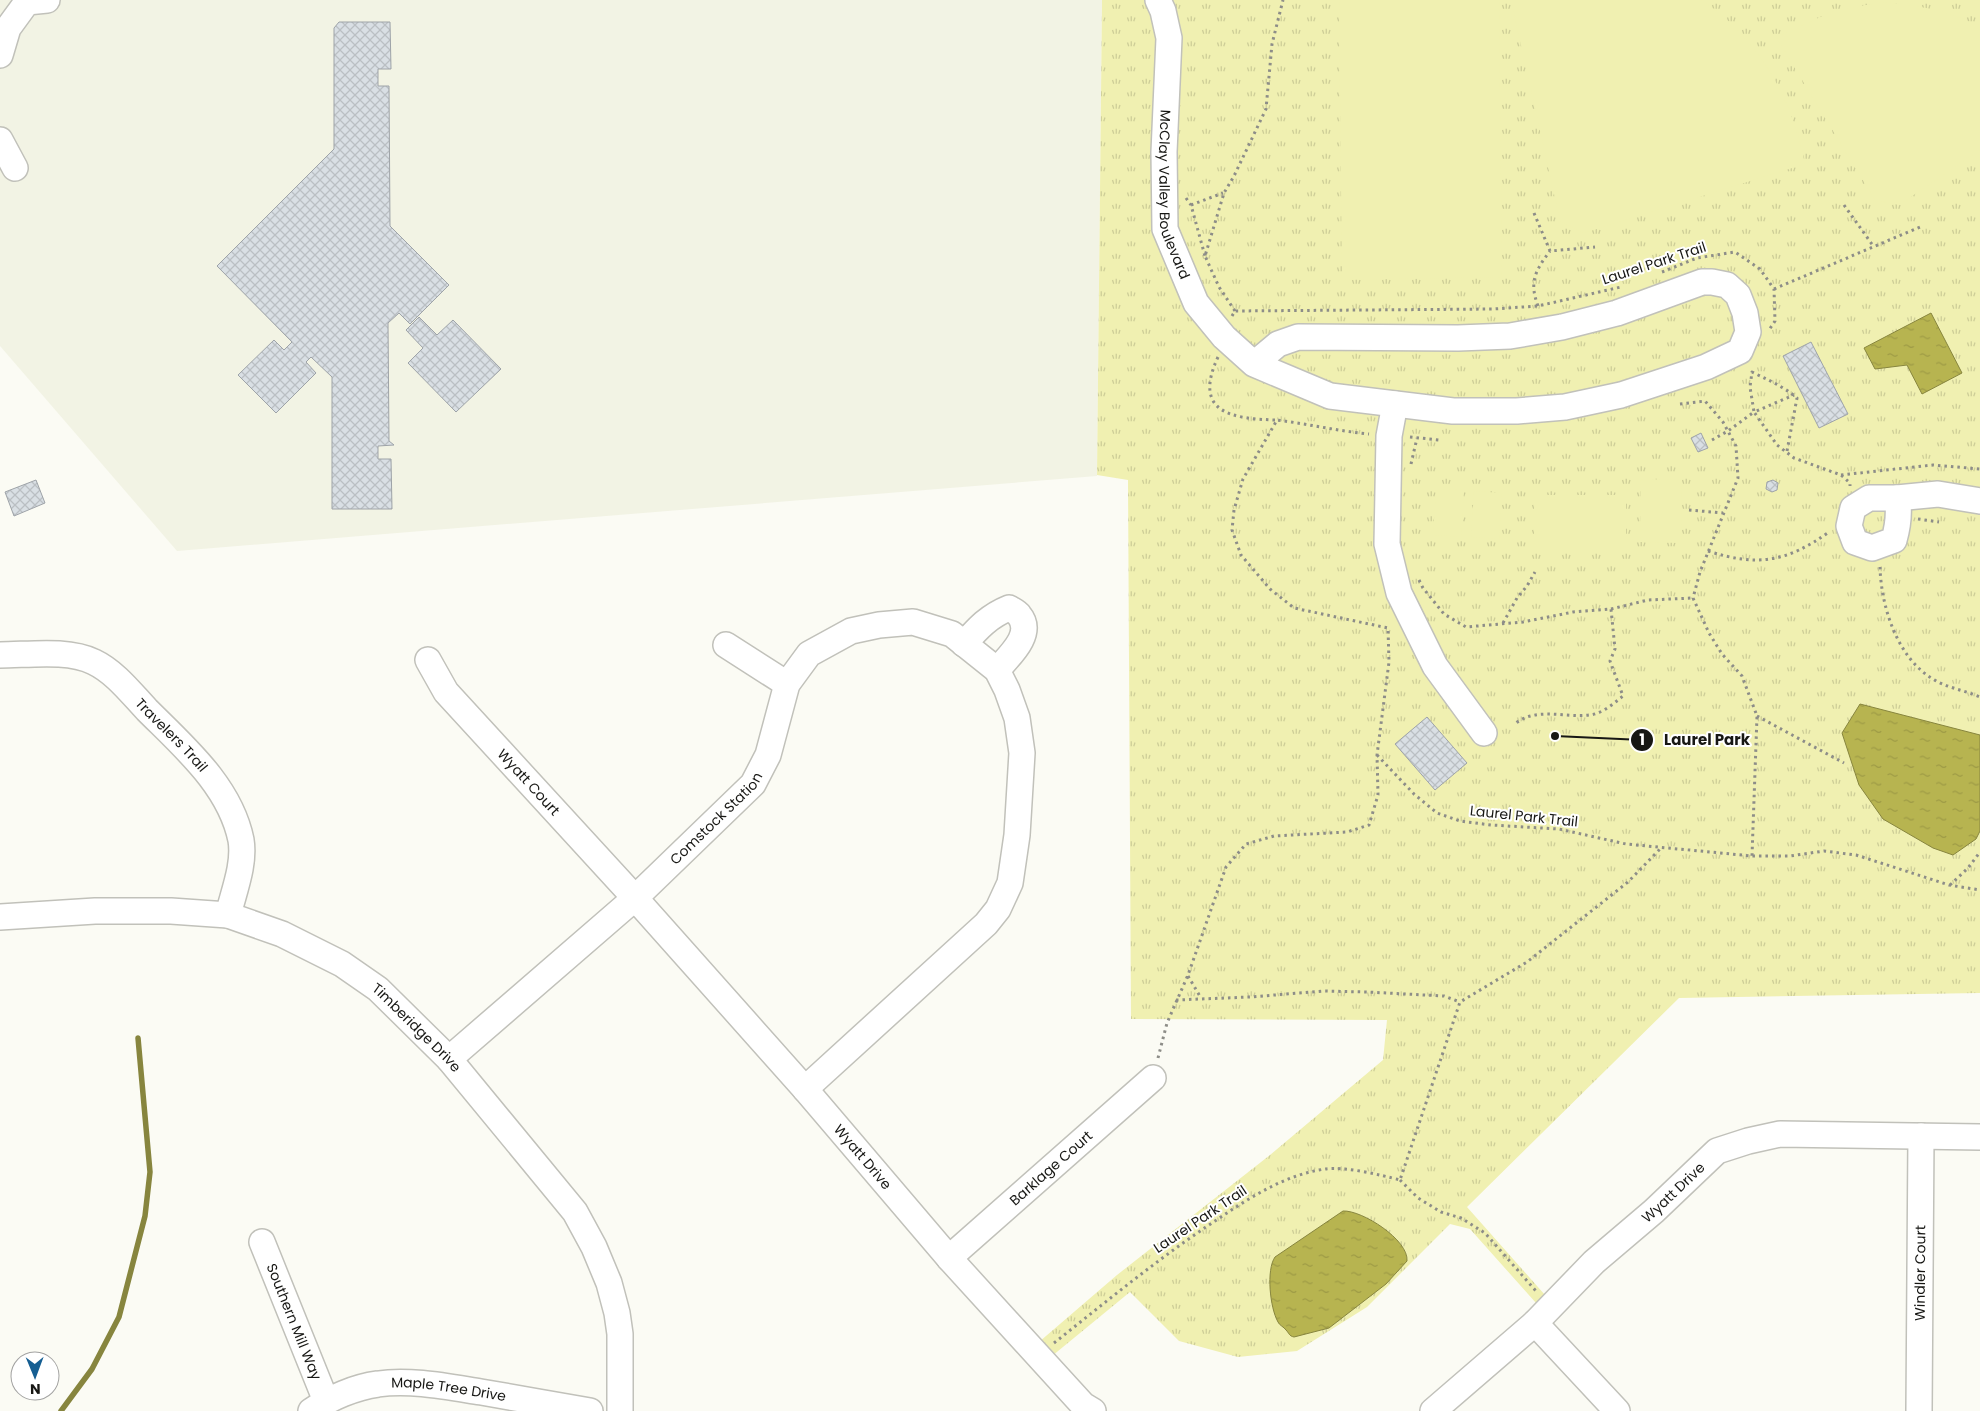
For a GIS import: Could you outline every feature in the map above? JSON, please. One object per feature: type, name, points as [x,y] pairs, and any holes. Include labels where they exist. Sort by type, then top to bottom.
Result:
[{"type":"street","name":"McClay Valley Boulevard","points":[[1158,0],[1163,11],[1169,38],[1164,152],[1165,229],[1196,303],[1224,337],[1254,364],[1330,396],[1453,411],[1517,411],[1565,407],[1621,394],[1706,367],[1740,351],[1748,332],[1745,313],[1738,295],[1727,285],[1702,282],[1617,313],[1562,327],[1510,336],[1458,338],[1298,337],[1278,344],[1254,364]]},
{"type":"street","points":[[0,55],[8,28],[33,1]]},
{"type":"street","points":[[0,140],[15,168]]},
{"type":"street","points":[[1395,404],[1389,436],[1387,544],[1399,593],[1435,666],[1484,732]]},
{"type":"street","points":[[1897,498],[1938,494],[1980,501]]},
{"type":"street","points":[[964,644],[987,619],[999,612],[1009,608],[1020,615],[1024,628],[1022,637],[1016,649],[997,670]]},
{"type":"street","name":"Comstock Station","points":[[449,1058],[635,898],[753,784],[768,756],[787,684],[809,654],[851,631],[879,625],[913,622],[952,634],[997,670],[1008,690],[1017,718],[1022,752],[1017,835],[1010,883],[998,908],[986,924],[805,1089]]},
{"type":"street","points":[[726,645],[787,684]]},
{"type":"street","name":"Travelers Trail","points":[[0,655],[65,654],[94,661],[116,677],[204,769],[222,794],[235,820],[241,842],[242,862],[228,914]]},
{"type":"street","name":"Wyatt Court","points":[[428,660],[446,692],[635,898]]},
{"type":"street","name":"Wyatt Drive","points":[[635,898],[805,1089],[949,1258],[1083,1404],[1093,1411]]},
{"type":"street","name":"Timberidge Drive","points":[[0,917],[95,911],[171,911],[228,914],[282,934],[342,964],[378,989],[449,1058],[575,1212],[594,1247],[610,1284],[617,1313],[620,1334],[620,1411]]},
{"type":"street","name":"Barklage Court","points":[[949,1258],[1153,1078]]},
{"type":"street","name":"Wyatt Drive","points":[[1433,1411],[1542,1315],[1594,1262],[1654,1211],[1717,1151],[1748,1141],[1780,1134],[1980,1137]]},
{"type":"street","name":"Windler Court","points":[[1919,1411],[1921,1136]]},
{"type":"street","name":"Southern Mill Way","points":[[262,1242],[318,1406]]},
{"type":"street","points":[[1542,1315],[1617,1411]]},
{"type":"street","name":"Maple Tree Drive","points":[[318,1406],[379,1384],[423,1384],[590,1411]]},
{"type":"path","points":[[1282,0],[1272,44],[1266,109],[1234,176],[1224,192],[1205,256],[1219,287],[1235,311],[1212,369],[1208,387],[1214,404],[1231,416],[1251,420],[1278,420],[1311,424],[1349,432],[1439,440]]},
{"type":"path","points":[[1191,205],[1224,192]]},
{"type":"path","points":[[1844,205],[1875,247]]},
{"type":"path","points":[[1534,213],[1550,251]]},
{"type":"path","name":"Laurel Park Trail","points":[[1655,274],[1698,258],[1735,252],[1760,269],[1774,289],[1920,227]]},
{"type":"path","points":[[1538,306],[1534,295],[1533,280],[1550,251],[1595,247]]},
{"type":"path","name":"Laurel Park Trail","points":[[1235,311],[1493,309],[1538,306],[1630,284]]},
{"type":"path","points":[[1787,451],[1798,398],[1783,387],[1752,372],[1750,387],[1754,412],[1777,444],[1794,458],[1841,475],[1850,483],[1849,490]]},
{"type":"path","points":[[1712,440],[1754,412],[1794,395]]},
{"type":"path","points":[[1680,404],[1705,401],[1723,422],[1736,446],[1738,478],[1700,572],[1693,598],[1709,633],[1722,654],[1742,676],[1757,716],[1752,856]]},
{"type":"path","points":[[1153,1078],[1167,1023],[1188,975],[1226,867],[1246,844],[1274,836],[1347,832],[1369,824],[1378,795],[1377,755],[1389,662],[1388,628],[1294,608],[1270,589],[1241,555],[1232,530],[1234,510],[1243,479],[1278,420]]},
{"type":"path","points":[[1409,472],[1417,438]]},
{"type":"path","points":[[1841,475],[1932,465],[1980,468]]},
{"type":"path","points":[[1689,510],[1723,514]]},
{"type":"path","points":[[1708,551],[1730,558],[1753,561],[1777,558],[1809,546],[1831,530],[1836,530]]},
{"type":"path","points":[[1880,560],[1880,582],[1886,612],[1898,640],[1910,659],[1931,679],[1980,697]]},
{"type":"path","points":[[1416,572],[1423,588],[1444,614],[1466,627],[1503,624],[1573,612],[1611,609],[1648,600],[1693,598]]},
{"type":"path","points":[[1503,624],[1517,598],[1535,572]]},
{"type":"path","points":[[1516,723],[1523,718],[1548,714],[1590,716],[1609,707],[1623,696],[1610,661],[1615,649],[1611,609]]},
{"type":"path","points":[[1757,716],[1844,763]]},
{"type":"path","name":"Laurel Park Trail","points":[[1377,755],[1414,794],[1437,813],[1460,821],[1559,829],[1626,844],[1752,856],[1790,856],[1824,851],[1856,855],[1949,885],[1980,890]]},
{"type":"path","points":[[1542,1315],[1512,1262],[1485,1233],[1461,1218],[1441,1212],[1418,1198],[1400,1180],[1460,1002],[1527,962],[1628,882],[1662,848]]},
{"type":"path","points":[[1949,885],[1968,868],[1980,852]]},
{"type":"path","points":[[1188,975],[1201,999]]},
{"type":"path","points":[[1176,1000],[1250,998],[1324,991],[1444,996],[1460,1002]]},
{"type":"path","name":"Laurel Park Trail","points":[[1038,1356],[1133,1279],[1184,1241],[1249,1199],[1286,1179],[1326,1169],[1368,1172],[1400,1180]]},
{"type":"shaded area","points":[[0,0],[1102,0],[1097,476],[177,551],[0,346]]},
{"type":"green space","points":[[1102,0],[1980,0],[1980,993],[1679,998],[1467,1207],[1545,1295],[1536,1303],[1470,1229],[1450,1224],[1367,1307],[1297,1351],[1238,1357],[1179,1341],[1130,1292],[1052,1356],[1039,1342],[1117,1275],[1270,1155],[1383,1060],[1387,1020],[1131,1019],[1128,480],[1097,475]]},
{"type":"green space","points":[[1339,0],[1499,0],[1502,277],[1342,280]]},
{"type":"green space","points":[[1511,0],[1701,0],[1717,11],[1745,38],[1769,70],[1787,105],[1805,164],[1584,233],[1560,221]]},
{"type":"green space","points":[[1884,2],[1934,10],[1957,16],[1980,27],[1980,150],[1899,205],[1875,200],[1776,37],[1836,10]]},
{"type":"green space","points":[[1641,479],[1682,480],[1681,543],[1640,542]]},
{"type":"green space","points":[[1436,489],[1464,490],[1461,537],[1433,535]]},
{"type":"green space","points":[[1474,491],[1502,493],[1499,539],[1471,537]]},
{"type":"green space","points":[[1534,495],[1626,495],[1626,548],[1534,548]]},
{"type":"water","points":[[1931,313],[1962,373],[1922,394],[1907,365],[1875,369],[1864,348]]},
{"type":"water","points":[[1860,704],[1980,735],[1980,831],[1976,839],[1953,855],[1933,848],[1883,819],[1859,785],[1842,733]]},
{"type":"water","points":[[1343,1211],[1361,1215],[1383,1228],[1401,1244],[1406,1253],[1407,1261],[1386,1284],[1329,1328],[1292,1337],[1275,1316],[1270,1289],[1272,1263],[1275,1257]]},
{"type":"building","points":[[339,22],[390,22],[391,69],[378,69],[378,86],[389,86],[390,226],[449,285],[410,324],[399,313],[388,323],[389,441],[394,445],[378,446],[378,459],[391,459],[392,509],[332,509],[332,377],[311,357],[306,362],[316,373],[276,413],[238,375],[274,340],[284,350],[292,342],[217,266],[334,149],[334,28]]},
{"type":"building","points":[[419,317],[437,335],[453,320],[501,369],[456,412],[408,363],[423,348],[406,330]]},
{"type":"building","points":[[1811,342],[1848,414],[1819,428],[1783,356]]},
{"type":"building","points":[[1701,433],[1708,448],[1698,452],[1691,438]]},
{"type":"building","points":[[36,480],[45,503],[14,516],[5,492]]},
{"type":"building","points":[[1773,480],[1778,483],[1777,490],[1772,492],[1766,489],[1767,482]]},
{"type":"building","points":[[1427,717],[1467,763],[1435,790],[1395,744]]},
{"type":"waterway","points":[[61,1411],[92,1369],[119,1317],[145,1216],[150,1172],[138,1038]]},
{"type":"place","name":"Laurel Park","points":[[1555,736]]}]
